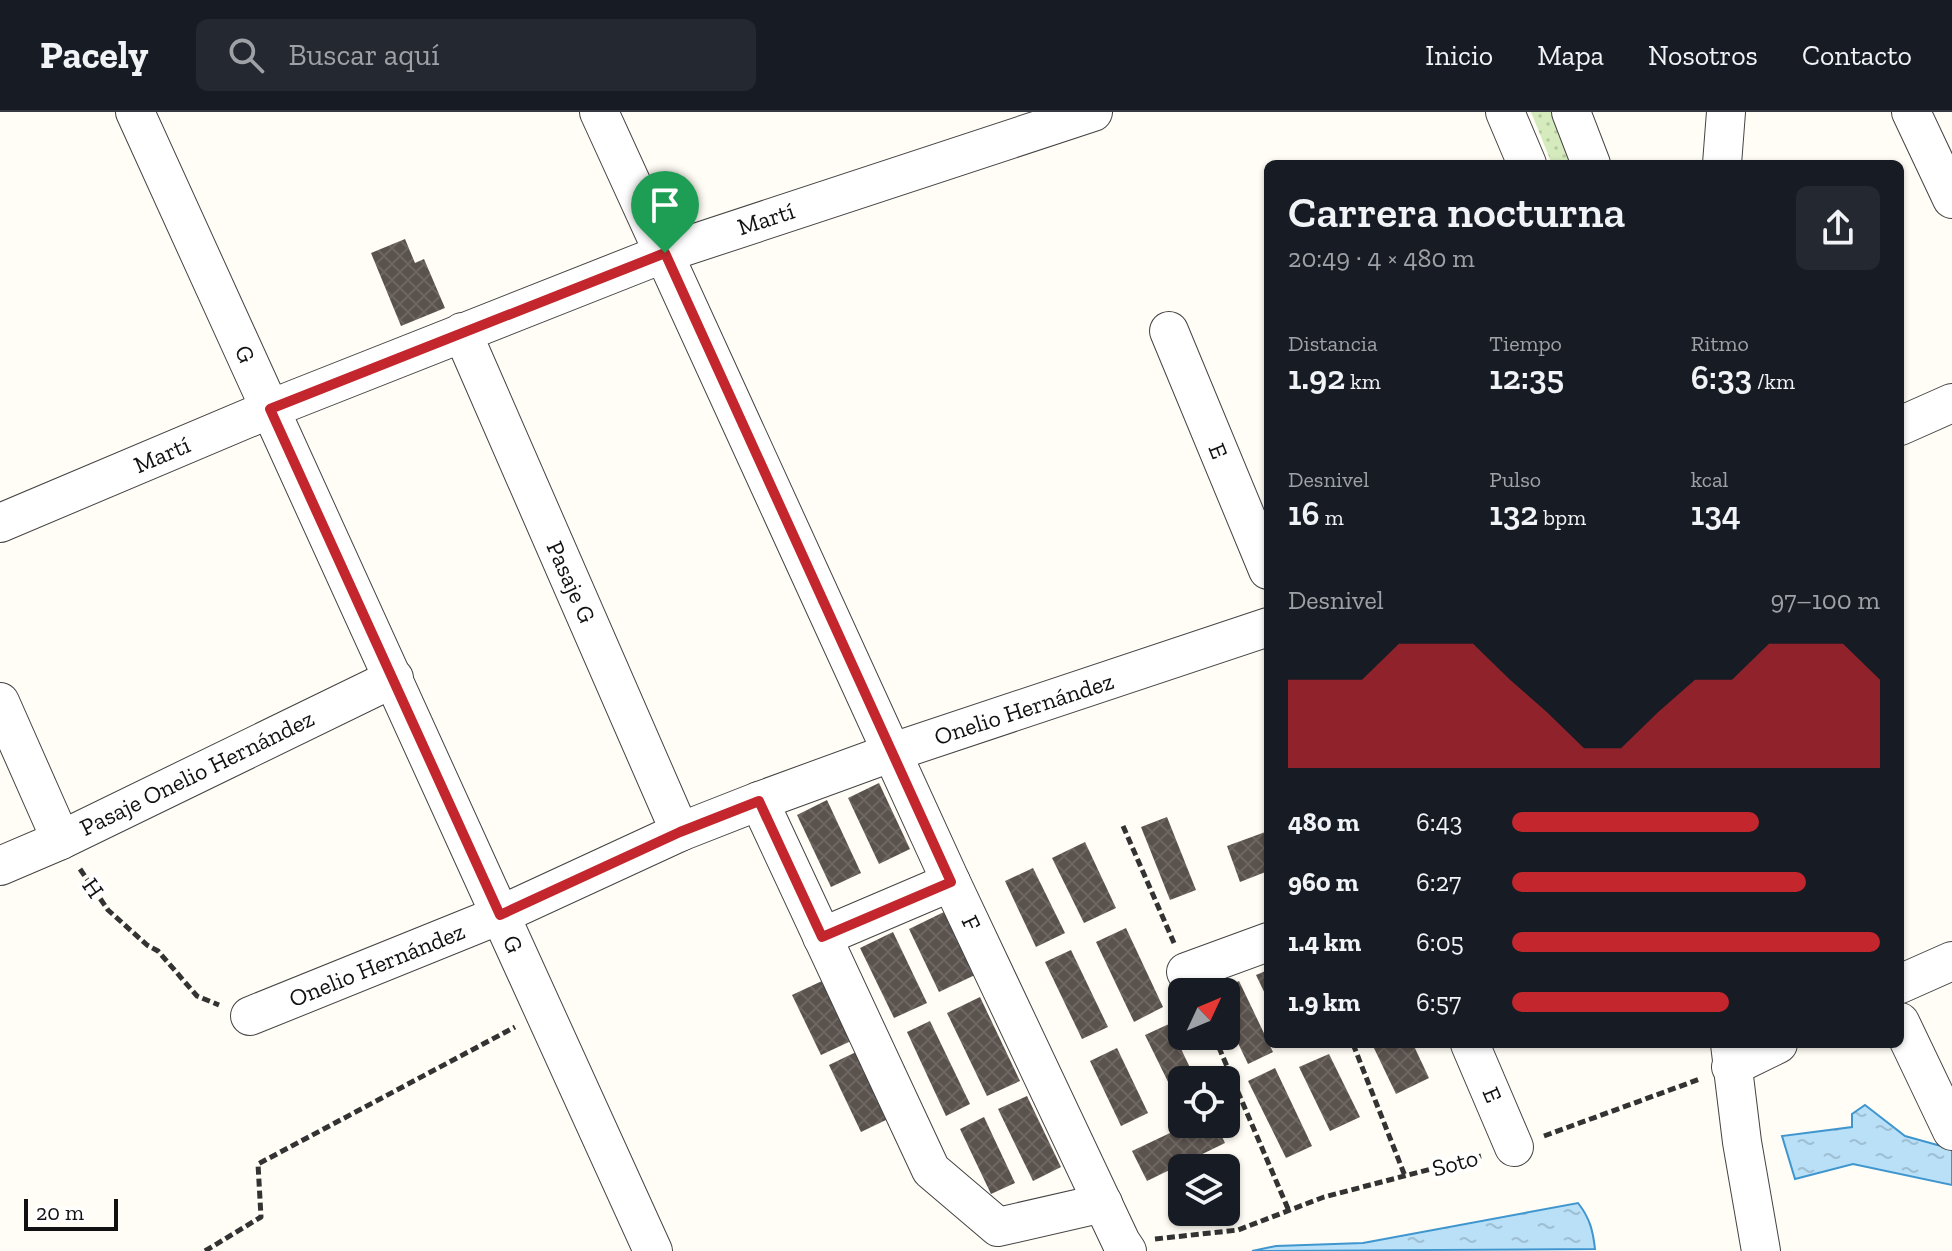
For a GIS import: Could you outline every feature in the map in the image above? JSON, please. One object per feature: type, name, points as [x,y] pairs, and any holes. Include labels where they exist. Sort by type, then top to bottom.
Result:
[{"type":"street","name":"G","points":[[135,112],[653,1251]]},
{"type":"street","name":"F","points":[[599,112],[951,882],[1124,1246]]},
{"type":"street","name":"Martí","points":[[0,523],[270,409],[665,253],[1048,119],[1093,112]]},
{"type":"street","points":[[1505,112],[1525,160]]},
{"type":"street","points":[[1571,112],[1589,160]]},
{"type":"street","points":[[1722,160],[1726,112]]},
{"type":"street","points":[[1911,112],[1952,199]]},
{"type":"street","name":"E","points":[[1169,331],[1264,560]]},
{"type":"street","name":"Pasaje G","points":[[462,332],[680,832]]},
{"type":"street","points":[[1904,424],[1952,403]]},
{"type":"street","name":"Onelio Hernández","points":[[250,1016],[500,915],[680,832],[759,801],[893,752],[1264,628]]},
{"type":"street","name":"Pasaje Onelio Hernández","points":[[0,866],[61,840],[394,678]]},
{"type":"street","points":[[0,702],[61,840]]},
{"type":"street","points":[[759,801],[931,1170],[998,1227],[1103,1203]]},
{"type":"street","points":[[822,937],[951,882]]},
{"type":"street","points":[[1186,972],[1264,943]]},
{"type":"street","points":[[1904,982],[1952,961]]},
{"type":"street","points":[[1904,1030],[1952,1131]]},
{"type":"street","name":"E","points":[[1472,1048],[1514,1147]]},
{"type":"street","points":[[1761,1251],[1730,1056],[1762,1048]]},
{"type":"path","points":[[1123,826],[1186,972]]},
{"type":"path","name":"H","points":[[61,840],[108,910],[158,951],[197,996],[250,1016]]},
{"type":"path","points":[[205,1251],[261,1217],[258,1164],[543,1012]]},
{"type":"path","points":[[1355,1048],[1405,1176]]},
{"type":"path","points":[[1220,1050],[1289,1211]]},
{"type":"path","name":"Soto","points":[[1124,1246],[1238,1230],[1324,1197],[1514,1147],[1730,1056]]},
{"type":"green space","points":[[1531,112],[1551,112],[1569,160],[1550,160]]},
{"type":"water","points":[[1865,1105],[1905,1136],[1952,1149],[1952,1185],[1853,1164],[1795,1179],[1782,1136],[1852,1127],[1852,1114]]},
{"type":"water","points":[[1578,1203],[1590,1225],[1595,1249],[1252,1251],[1276,1246],[1363,1243]]},
{"type":"building","points":[[405,239],[415,263],[424,259],[445,308],[401,326],[371,253]]},
{"type":"building","points":[[879,783],[910,849],[879,864],[848,798]]},
{"type":"building","points":[[827,800],[861,873],[831,887],[797,815]]},
{"type":"building","points":[[1167,817],[1196,890],[1170,900],[1141,827]]},
{"type":"building","points":[[1264,832],[1264,873],[1240,882],[1227,846]]},
{"type":"building","points":[[1085,842],[1116,908],[1084,923],[1052,858]]},
{"type":"building","points":[[1033,868],[1065,933],[1036,947],[1005,881]]},
{"type":"building","points":[[944,912],[975,975],[939,992],[909,929]]},
{"type":"building","points":[[1126,928],[1163,1007],[1134,1022],[1096,942]]},
{"type":"building","points":[[893,932],[927,1003],[894,1018],[860,948]]},
{"type":"building","points":[[1071,950],[1108,1027],[1082,1039],[1045,962]]},
{"type":"building","points":[[1264,972],[1264,992],[1256,975]]},
{"type":"building","points":[[822,981],[851,1041],[821,1055],[792,995]]},
{"type":"building","points":[[1240,983],[1264,1033],[1264,1048],[1271,1048],[1273,1052],[1248,1064],[1240,1047]]},
{"type":"building","points":[[980,997],[1020,1081],[987,1096],[947,1013]]},
{"type":"building","points":[[930,1021],[970,1104],[946,1116],[907,1032]]},
{"type":"building","points":[[1168,1024],[1168,1050],[1182,1050],[1189,1066],[1168,1066],[1168,1082],[1145,1035]]},
{"type":"building","points":[[1117,1048],[1148,1113],[1121,1126],[1090,1061]]},
{"type":"building","points":[[1374,1048],[1415,1048],[1429,1078],[1396,1094]]},
{"type":"building","points":[[856,1052],[888,1119],[861,1132],[829,1065]]},
{"type":"building","points":[[1329,1054],[1360,1117],[1330,1131],[1299,1067]]},
{"type":"building","points":[[1275,1068],[1312,1146],[1286,1158],[1248,1081]]},
{"type":"building","points":[[1027,1096],[1061,1167],[1033,1181],[998,1109]]},
{"type":"building","points":[[984,1117],[1015,1183],[991,1194],[960,1129]]},
{"type":"building","points":[[1168,1134],[1168,1138],[1223,1138],[1225,1143],[1202,1154],[1168,1154],[1168,1171],[1147,1181],[1132,1151]]},
{"type":"route","points":[[665,253],[951,882],[822,937],[759,801],[680,832],[500,915],[270,409],[665,253]]}]
